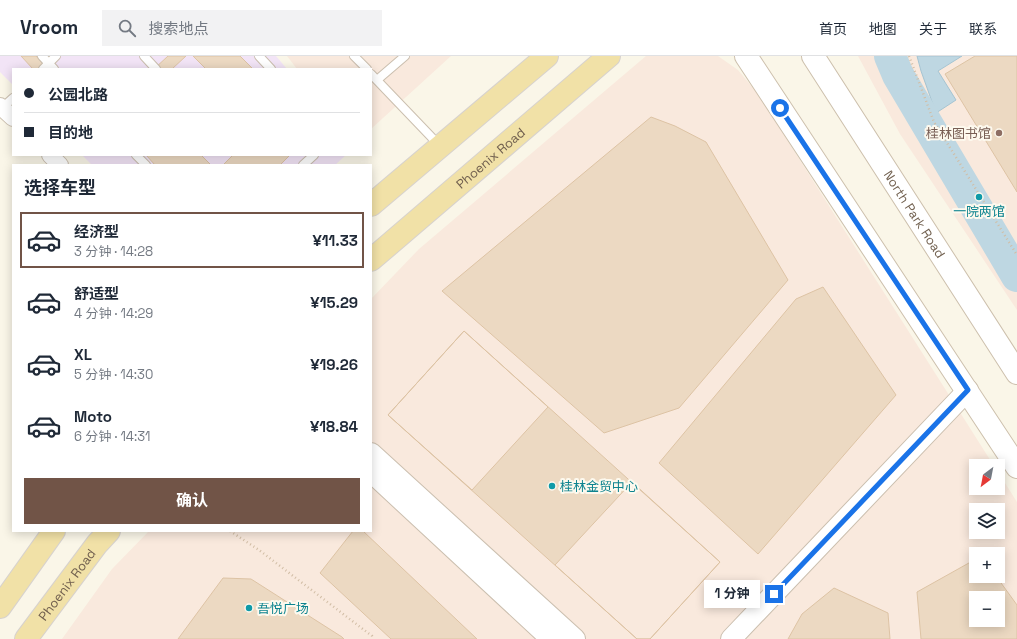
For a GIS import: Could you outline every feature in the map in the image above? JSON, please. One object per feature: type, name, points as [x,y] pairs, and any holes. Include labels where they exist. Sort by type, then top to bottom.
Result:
[{"type":"main road","points":[[372,204],[547,56]]},
{"type":"main road","name":"Phoenix Road","points":[[372,259],[609,56]]},
{"type":"main road","points":[[746,56],[1017,467]]},
{"type":"main road","name":"North Park Road","points":[[816,60],[1017,373]]},
{"type":"main road","points":[[0,607],[53,532]]},
{"type":"main road","name":"Phoenix Road","points":[[26,639],[97,544],[108,532]]},
{"type":"street","points":[[51,156],[59,164]]},
{"type":"street","points":[[731,639],[970,395]]},
{"type":"street","points":[[749,639],[970,395]]},
{"type":"street","points":[[372,454],[575,639]]},
{"type":"street","points":[[372,473],[551,639]]},
{"type":"lane","points":[[42,56],[48,67],[56,56]]},
{"type":"lane","points":[[144,56],[155,68]]},
{"type":"lane","points":[[259,56],[270,68]]},
{"type":"lane","points":[[354,56],[366,68]]},
{"type":"lane","points":[[377,80],[405,56]]},
{"type":"lane","points":[[372,75],[440,146]]},
{"type":"lane","points":[[137,156],[145,164]]},
{"type":"lane","points":[[304,164],[313,156]]},
{"type":"path","points":[[909,56],[934,122],[1017,255]]},
{"type":"path","points":[[232,532],[259,550],[372,636],[373,639]]},
{"type":"shaded area","points":[[0,56],[276,56],[286,68],[12,68],[12,84],[0,72]]},
{"type":"shaded area","points":[[287,56],[451,56],[372,128],[372,68],[296,68]]},
{"type":"shaded area","points":[[646,56],[718,56],[738,70],[758,94],[990,459],[969,459],[969,495],[1005,495],[1005,483],[1017,502],[1017,639],[62,639],[112,569],[148,532],[372,532],[372,298],[419,249]]},
{"type":"shaded area","name":"一院两馆","points":[[858,56],[1017,56],[1017,310],[900,134]]},
{"type":"shaded area","points":[[83,156],[345,156],[336,164],[91,164]]},
{"type":"water","points":[[917,56],[962,56],[938,71],[956,100],[936,113],[921,71]]},
{"type":"building","points":[[21,56],[36,56],[47,68],[32,68]]},
{"type":"building","points":[[168,56],[186,56],[173,68],[155,68]]},
{"type":"building","points":[[193,56],[240,56],[252,68],[205,68]]},
{"type":"building","name":"桂林图书馆","points":[[975,56],[1017,56],[1017,192],[945,74]]},
{"type":"building","points":[[651,117],[675,126],[706,142],[788,280],[679,408],[604,433],[442,291]]},
{"type":"building","points":[[147,156],[202,156],[210,164],[154,164]]},
{"type":"building","points":[[232,156],[289,156],[281,164],[224,164]]},
{"type":"building","points":[[823,287],[896,395],[758,554],[659,463],[796,299]]},
{"type":"building","name":"桂林金贸中心","points":[[464,331],[720,562],[650,639],[637,639],[388,415]]},
{"type":"building","points":[[464,331],[548,407],[472,490],[388,415]]},
{"type":"building","points":[[632,482],[720,562],[650,639],[637,639],[555,565]]},
{"type":"building","points":[[352,532],[364,532],[477,639],[391,639],[320,573]]},
{"type":"building","points":[[969,563],[969,583],[1001,583],[1017,605],[1017,639],[921,639],[917,592]]},
{"type":"building","name":"吾悦广场","points":[[223,578],[251,579],[344,639],[178,639]]},
{"type":"building","points":[[834,588],[888,613],[890,639],[788,639],[802,614]]},
{"type":"waterway","points":[[890,56],[898,75],[1017,276]]},
{"type":"place","name":"桂林图书馆","points":[[999,133]]},
{"type":"place","name":"一院两馆","points":[[979,197]]},
{"type":"place","name":"桂林金贸中心","points":[[552,486]]},
{"type":"place","name":"吾悦广场","points":[[249,608]]},
{"type":"route","points":[[774,594],[968,390],[780,108]]}]
